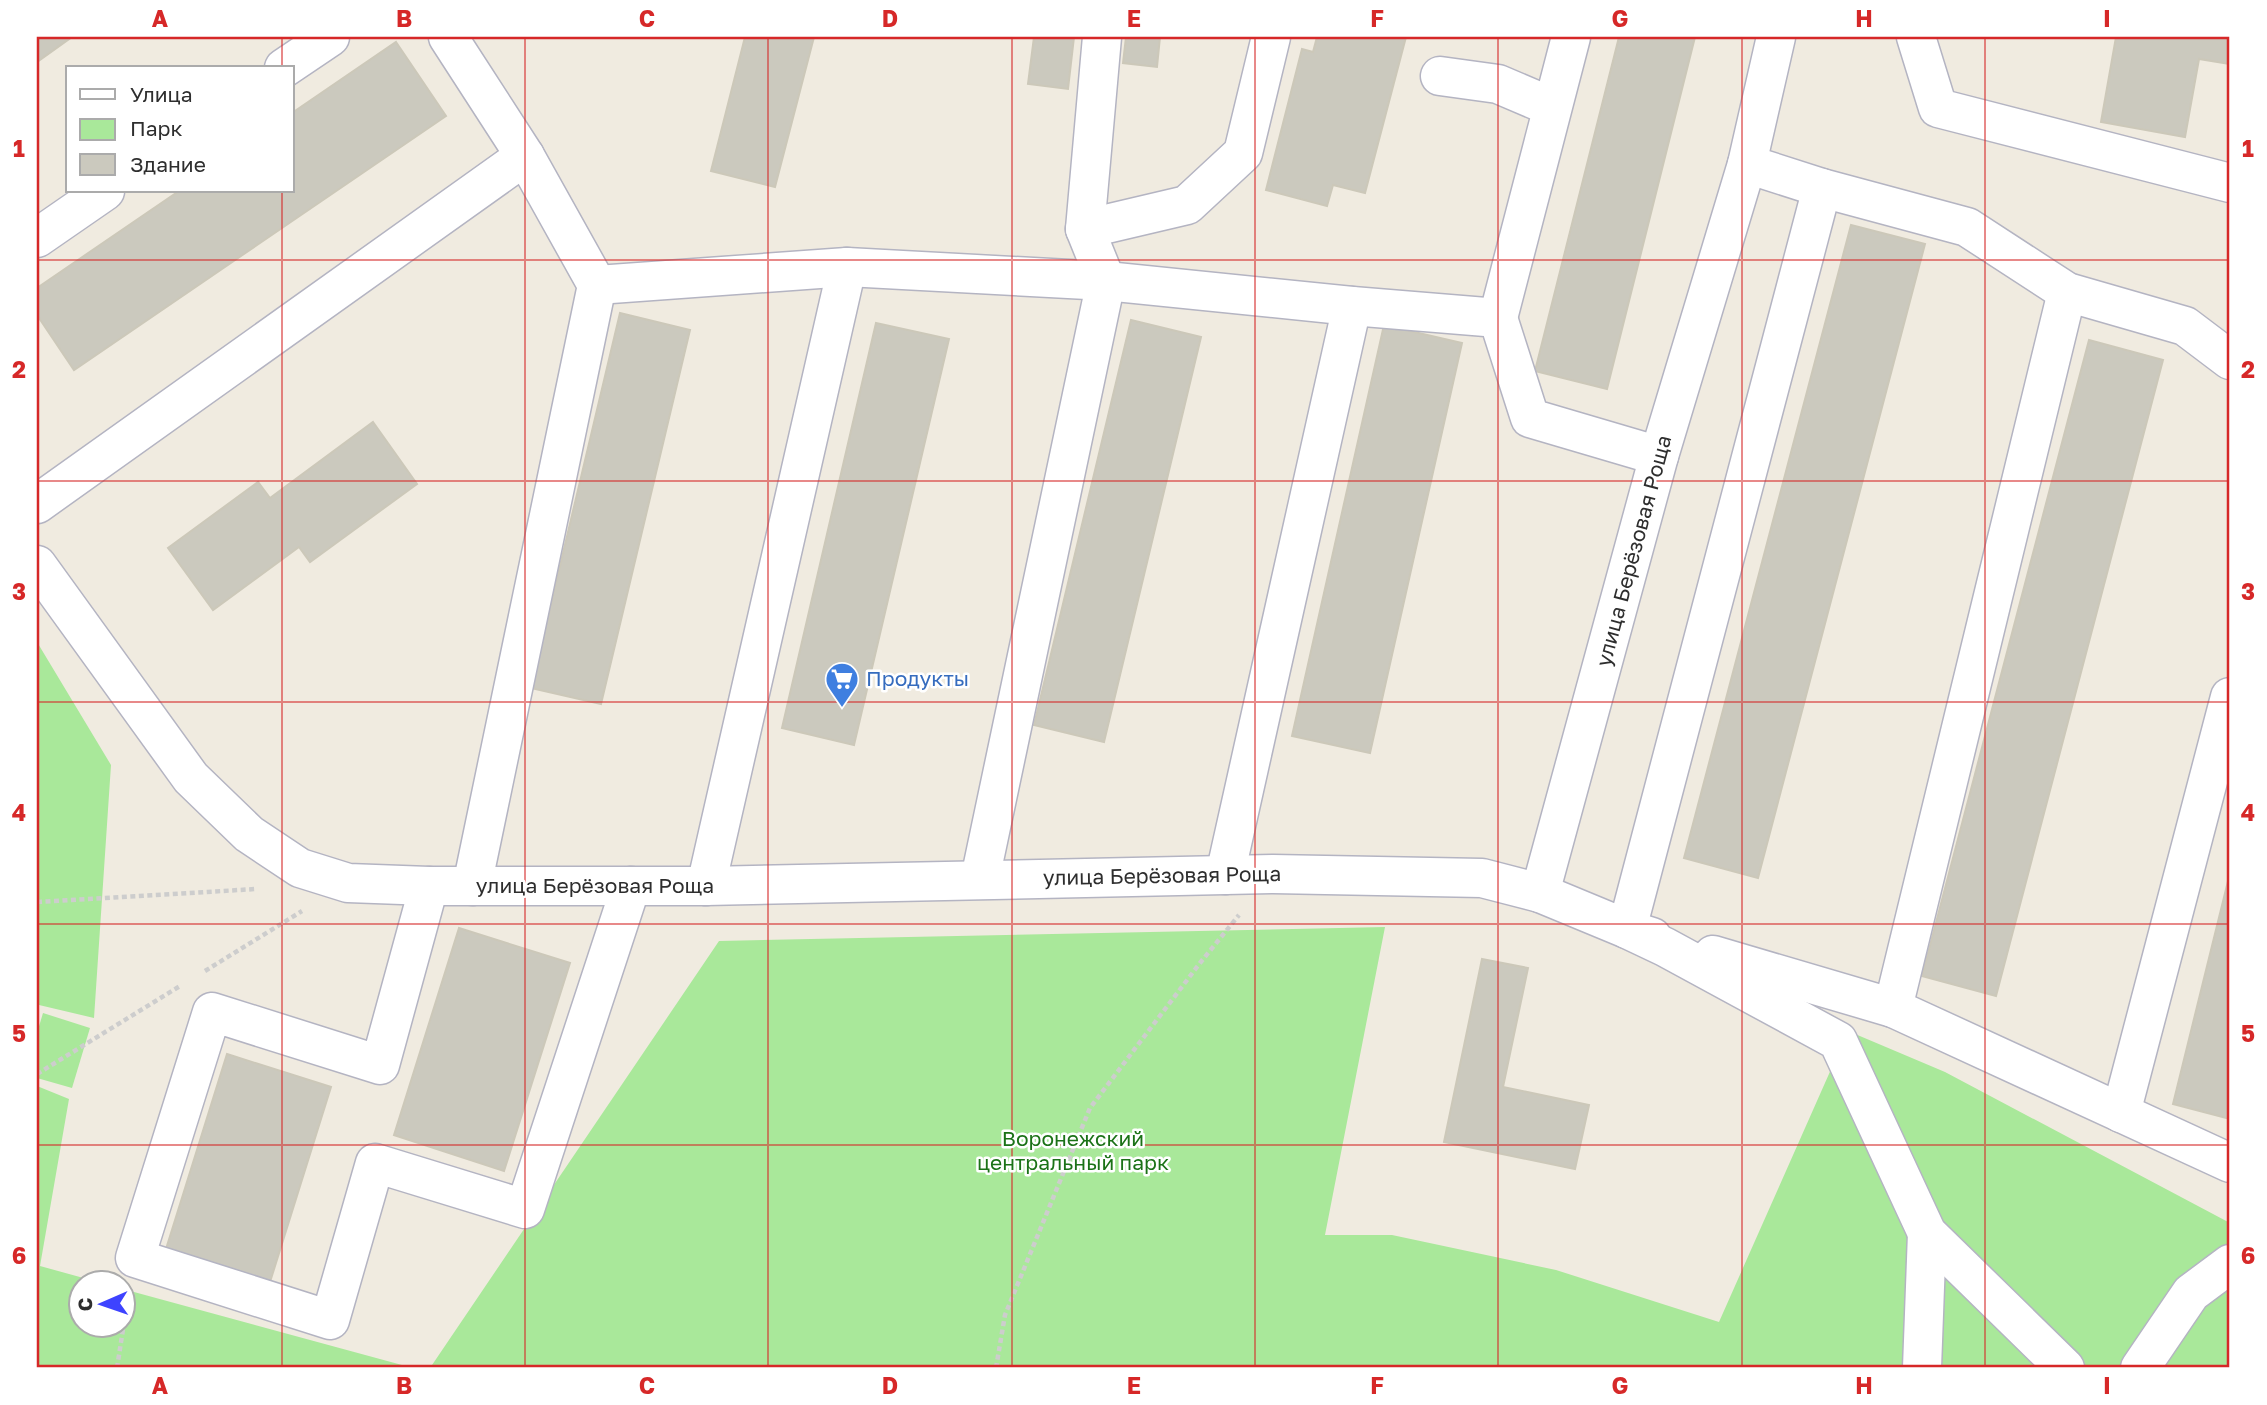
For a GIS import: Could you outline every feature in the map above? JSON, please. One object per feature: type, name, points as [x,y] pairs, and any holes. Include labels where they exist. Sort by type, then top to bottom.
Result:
[{"type":"street","points":[[287,66],[330,37]]},
{"type":"street","points":[[448,37],[525,156],[597,285],[472,886]]},
{"type":"street","points":[[980,880],[1106,281],[1085,229],[1102,37]]},
{"type":"street","points":[[1085,229],[1187,205],[1242,153],[1271,37]]},
{"type":"street","points":[[1571,37],[1498,318],[1530,418],[1659,456]]},
{"type":"street","name":"улица Берёзовая Роща","points":[[37,565],[191,778],[249,834],[300,868],[348,883],[429,886],[706,886],[1273,874],[1482,878],[1540,893],[1659,456],[1747,164],[1776,37]]},
{"type":"street","points":[[1916,37],[1938,108],[2230,183]]},
{"type":"street","points":[[1440,76],[1498,84],[1552,107]]},
{"type":"street","points":[[37,504],[525,156]]},
{"type":"street","points":[[1747,164],[1822,188],[1967,227],[2067,292],[2185,326],[2230,360]]},
{"type":"street","points":[[1627,929],[1822,188]]},
{"type":"street","points":[[37,238],[104,192]]},
{"type":"street","points":[[597,285],[847,267],[1106,281],[1498,318]]},
{"type":"street","points":[[706,886],[847,267]]},
{"type":"street","points":[[1893,1008],[2067,292]]},
{"type":"street","points":[[1225,875],[1352,306]]},
{"type":"street","points":[[2121,1113],[2230,697]]},
{"type":"street","points":[[429,886],[380,1065],[212,1012],[135,1258],[330,1320],[375,1163],[525,1209],[631,886]]},
{"type":"street","points":[[1540,893],[1665,947],[1838,1041],[1927,1233],[2065,1368]]},
{"type":"street","points":[[1627,929],[1893,1008],[2230,1163]]},
{"type":"street","points":[[1922,1368],[1927,1233]]},
{"type":"street","points":[[2140,1368],[2191,1293],[2230,1264]]},
{"type":"path","points":[[996,1368],[1005,1315],[1090,1108],[1200,963],[1273,874]]},
{"type":"path","points":[[37,902],[267,888]]},
{"type":"path","points":[[117,1368],[135,1258]]},
{"type":"green space","points":[[37,642],[111,765],[94,1018],[39,1005],[37,1011]]},
{"type":"green space","name":"Воронежский центральный парк","points":[[1385,927],[1325,1235],[1392,1235],[1556,1270],[1719,1322],[1848,1031],[1945,1072],[2230,1223],[2230,1368],[430,1368],[719,941]]},
{"type":"green space","points":[[43,1013],[90,1028],[72,1088],[37,1078],[37,1033]]},
{"type":"green space","points":[[37,1086],[69,1099],[40,1266],[66,1273],[66,1338],[136,1338],[136,1293],[413,1368],[37,1368]]},
{"type":"building","points":[[37,37],[72,37],[37,62]]},
{"type":"building","points":[[745,37],[814,37],[775,187],[711,171]]},
{"type":"building","points":[[1034,37],[1074,37],[1068,89],[1028,84]]},
{"type":"building","points":[[1126,37],[1160,37],[1157,67],[1123,63]]},
{"type":"building","points":[[1317,37],[1406,37],[1365,193],[1333,185],[1327,206],[1266,190],[1302,49],[1313,52]]},
{"type":"building","points":[[1619,37],[1695,37],[1607,389],[1535,371]]},
{"type":"building","points":[[2116,37],[2230,39],[2230,64],[2199,59],[2185,137],[2101,122]]},
{"type":"building","points":[[396,42],[446,116],[74,370],[37,315],[37,288],[178,192],[294,192],[294,112]]},
{"type":"building","points":[[1851,225],[1925,244],[1758,878],[1684,858]]},
{"type":"building","points":[[620,313],[690,330],[601,704],[531,688]]},
{"type":"building","points":[[1131,320],[1201,337],[1104,742],[1034,725]]},
{"type":"building","points":[[876,323],[949,339],[854,745],[782,728]]},
{"type":"building","points":[[1384,325],[1462,343],[1370,753],[1292,736]]},
{"type":"building","points":[[2089,340],[2163,360],[1996,996],[1922,976]]},
{"type":"building","points":[[373,422],[417,484],[310,562],[299,547],[213,610],[168,548],[258,482],[270,498]]},
{"type":"building","points":[[2230,873],[2230,1119],[2173,1104]]},
{"type":"building","points":[[459,928],[570,963],[504,1171],[394,1135]]},
{"type":"building","points":[[1482,959],[1528,968],[1503,1087],[1589,1105],[1575,1169],[1444,1142]]},
{"type":"building","points":[[227,1054],[331,1087],[270,1282],[166,1249]]},
{"type":"place","name":"Продукты","points":[[842,709]]}]
